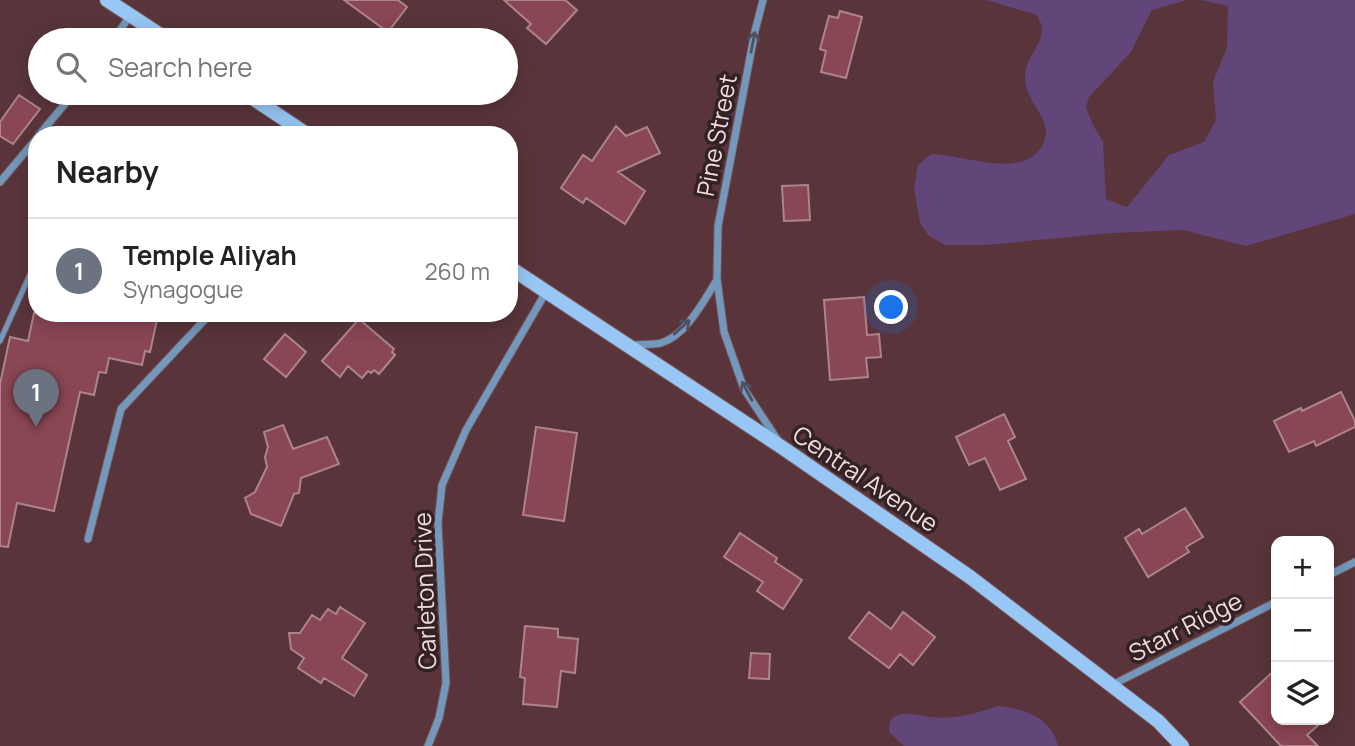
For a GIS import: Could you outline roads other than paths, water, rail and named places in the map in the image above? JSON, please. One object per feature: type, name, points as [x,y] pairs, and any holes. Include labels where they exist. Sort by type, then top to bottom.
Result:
[{"type":"main road","points":[[107,0],[150,28]]},
{"type":"main road","points":[[263,105],[294,126]]},
{"type":"main road","name":"Central Avenue","points":[[518,273],[783,448],[970,577],[1158,720],[1182,746]]},
{"type":"street","name":"Pine Street","points":[[763,0],[718,226],[717,279],[724,332],[744,389],[783,448]]},
{"type":"street","points":[[122,28],[131,15]]},
{"type":"street","points":[[46,126],[64,105]]},
{"type":"street","points":[[0,182],[28,148]]},
{"type":"street","points":[[628,346],[664,342],[683,328],[695,315],[717,279]]},
{"type":"street","name":"Carleton Drive","points":[[428,746],[439,718],[446,683],[438,523],[442,485],[466,430],[547,292]]},
{"type":"street","points":[[88,539],[121,409],[203,322]]},
{"type":"street","points":[[1334,572],[1355,562]]},
{"type":"street","name":"Starr Ridge","points":[[1112,685],[1271,605]]},
{"type":"lane","points":[[0,341],[28,279]]},
{"type":"place","name":"Temple Aliyah","points":[[36,427]]}]
